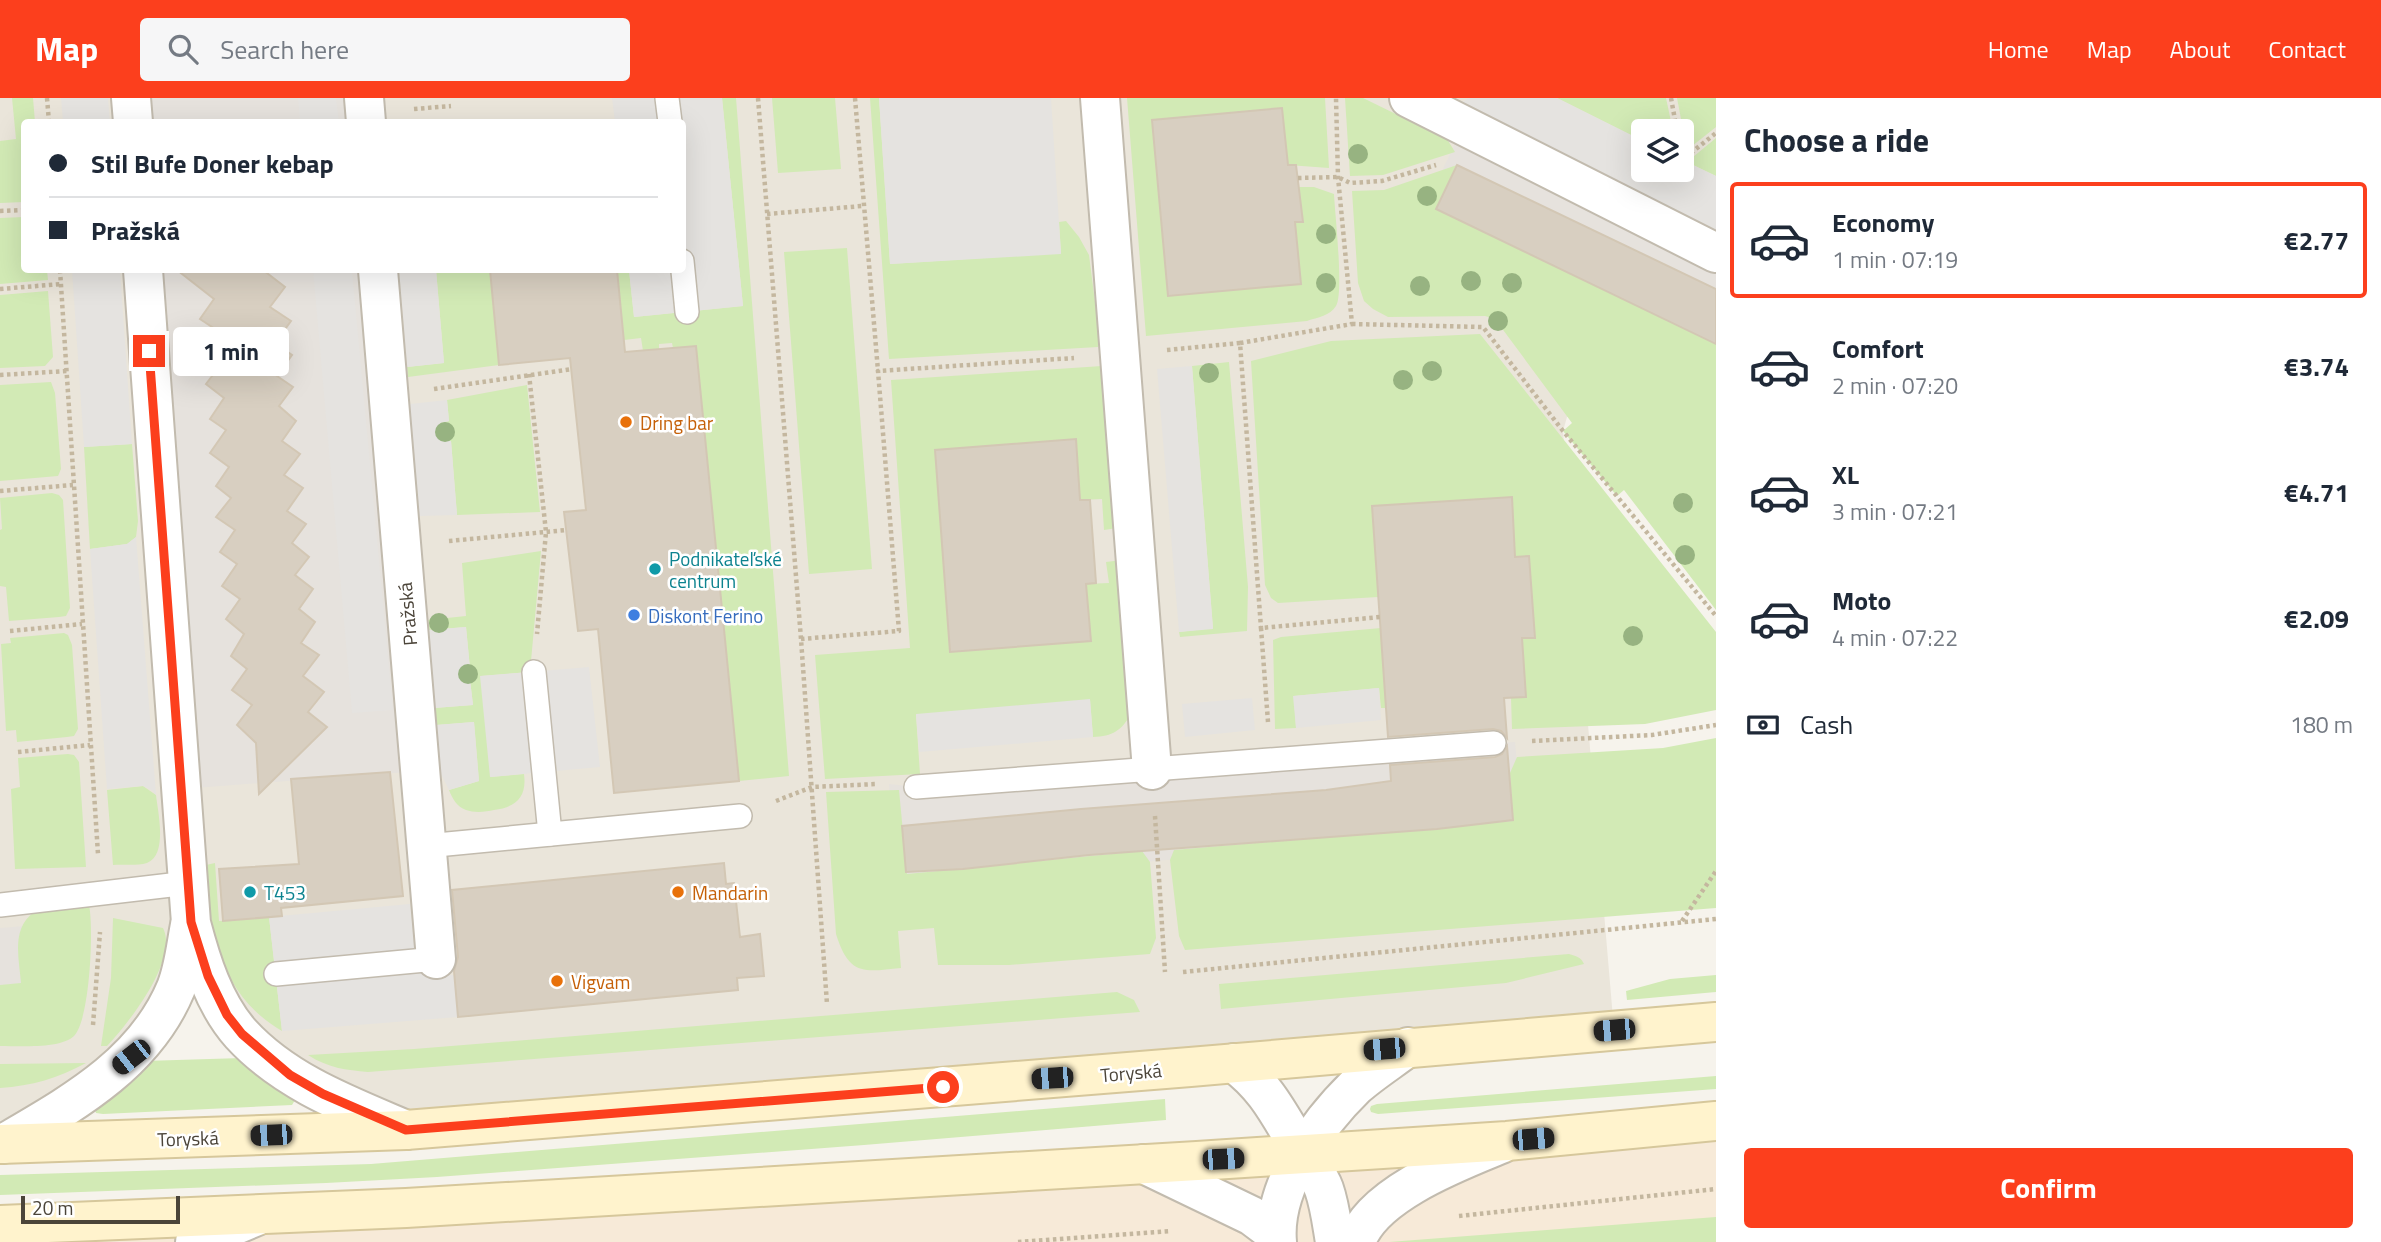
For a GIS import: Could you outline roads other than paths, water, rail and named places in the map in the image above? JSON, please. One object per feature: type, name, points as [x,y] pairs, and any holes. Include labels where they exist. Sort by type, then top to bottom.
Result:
[{"type":"street","points":[[131,98],[133,119]]},
{"type":"street","points":[[364,98],[366,119]]},
{"type":"street","points":[[1100,98],[1152,770]]},
{"type":"street","points":[[1409,98],[1716,253]]},
{"type":"street","points":[[143,273],[191,922],[208,976],[227,1015],[242,1034],[290,1075],[323,1094],[406,1130]]},
{"type":"street","name":"Pražská","points":[[378,273],[436,959]]},
{"type":"street","points":[[2,1144],[75,1101],[131,1057],[160,1019],[176,986],[191,922]]},
{"type":"street","name":"Toryská","points":[[2,1144],[406,1130],[1716,1022]]},
{"type":"street","points":[[1277,1238],[1292,1172],[1318,1129],[1359,1084],[1408,1047]]},
{"type":"street","points":[[1234,1063],[1270,1098],[1318,1175],[1325,1191],[1335,1242]]},
{"type":"street","points":[[0,1225],[257,1216],[1144,1164],[1507,1141],[1716,1121]]},
{"type":"street","points":[[1356,1242],[1359,1234],[1379,1209],[1404,1190],[1428,1176],[1507,1141]]},
{"type":"street","points":[[1144,1164],[1252,1216],[1277,1238]]},
{"type":"street","points":[[195,1242],[257,1216]]},
{"type":"lane","points":[[667,98],[670,119]]},
{"type":"lane","points":[[683,273],[687,312]]},
{"type":"lane","points":[[534,672],[550,835]]},
{"type":"lane","points":[[916,787],[1494,743]]},
{"type":"lane","points":[[426,846],[740,816]]},
{"type":"lane","points":[[0,905],[188,883]]},
{"type":"lane","points":[[275,974],[436,959]]},
{"type":"place","name":"Dring bar","points":[[626,422]]},
{"type":"place","name":"Podnikateľské centrum","points":[[655,569]]},
{"type":"place","name":"Diskont Ferino","points":[[634,615]]},
{"type":"place","name":"T453","points":[[250,892]]},
{"type":"place","name":"Mandarin","points":[[678,892]]},
{"type":"place","name":"Vigvam","points":[[557,981]]}]
